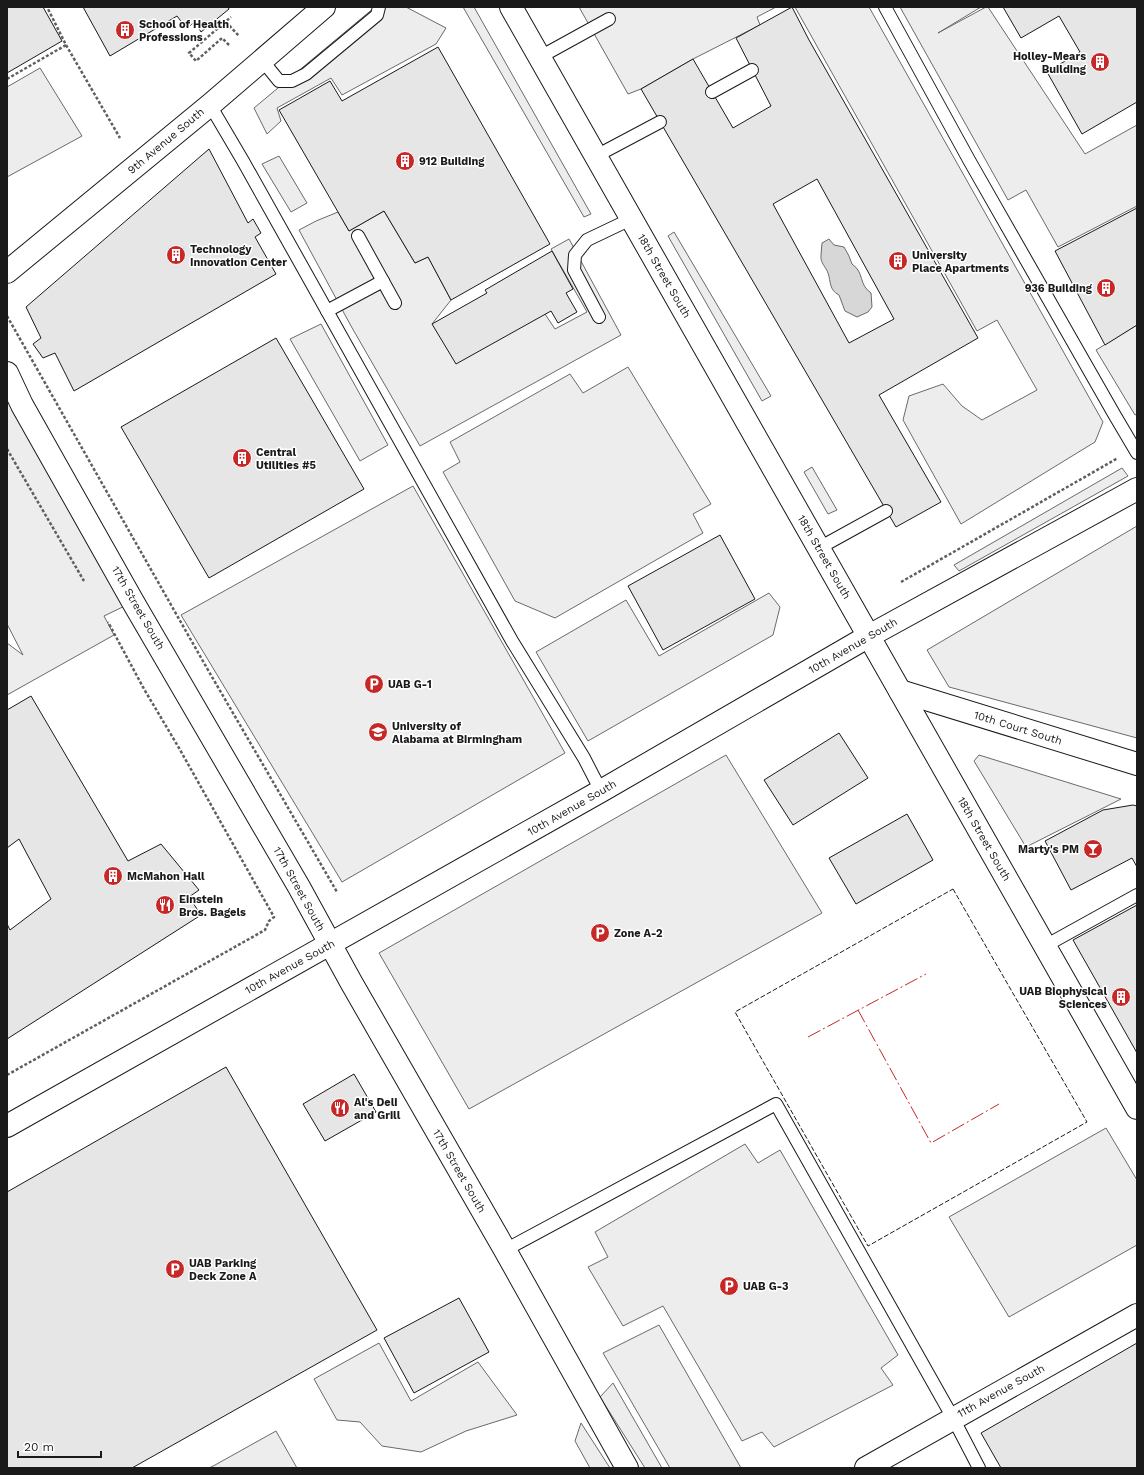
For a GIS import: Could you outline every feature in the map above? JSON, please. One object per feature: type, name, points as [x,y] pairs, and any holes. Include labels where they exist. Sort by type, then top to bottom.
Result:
[{"type":"street","name":"9th Avenue South","points":[[7,272],[210,105],[324,7]]},
{"type":"street","name":"18th Street South","points":[[511,7],[1137,1108]]},
{"type":"street","name":"17th Street South","points":[[7,373],[22,405],[133,602],[299,887],[627,1468]]},
{"type":"street","name":"10th Avenue South","points":[[7,1126],[601,792],[869,636],[1137,488]]},
{"type":"street","name":"10th Court South","points":[[900,691],[1137,764]]},
{"type":"street","name":"11th Avenue South","points":[[866,1468],[1137,1315]]},
{"type":"lane","points":[[262,60],[279,81],[292,81],[306,74],[377,15],[379,7]]},
{"type":"lane","points":[[884,7],[981,181],[1136,450]]},
{"type":"lane","points":[[540,57],[609,19]]},
{"type":"lane","points":[[712,92],[752,70]]},
{"type":"lane","points":[[210,105],[512,640],[580,752],[601,792]]},
{"type":"lane","points":[[596,156],[660,122]]},
{"type":"lane","points":[[599,317],[574,270],[575,255],[587,240],[631,219]]},
{"type":"lane","points":[[358,236],[395,303]]},
{"type":"lane","points":[[327,311],[383,281]]},
{"type":"lane","points":[[819,548],[886,511]]},
{"type":"lane","points":[[1045,946],[1137,895]]},
{"type":"lane","points":[[505,1250],[776,1104],[953,1418],[979,1468]]},
{"type":"path","points":[[47,7],[66,45],[120,138]]},
{"type":"path","points":[[229,45],[222,38],[196,61],[189,53],[231,17]]},
{"type":"path","points":[[226,22],[239,36]]},
{"type":"path","points":[[7,79],[66,45]]},
{"type":"path","points":[[7,316],[208,670],[337,892]]},
{"type":"path","points":[[7,449],[84,581]]},
{"type":"path","points":[[901,582],[1136,450]]},
{"type":"path","points":[[7,1076],[265,930],[269,921],[274,917],[144,689],[108,622]]},
{"type":"shaded area","points":[[375,7],[406,7],[446,28],[436,44],[342,95],[331,78],[277,108],[281,121],[267,134],[254,108]]},
{"type":"shaded area","points":[[463,7],[474,7],[591,214],[584,217]]},
{"type":"shaded area","points":[[579,7],[776,7],[757,17],[760,25],[693,59],[641,89],[628,94]]},
{"type":"shaded area","points":[[795,7],[869,7],[1103,422],[1095,442],[961,524],[903,420],[909,396],[943,384],[962,406],[982,420],[1037,390],[997,320],[977,331]]},
{"type":"shaded area","points":[[900,7],[981,7],[938,33],[988,7],[1085,154],[1137,125],[1137,206],[1058,247],[1026,190],[1008,200]]},
{"type":"shaded area","points":[[40,68],[82,136],[7,177],[7,87]]},
{"type":"shaded area","points":[[279,156],[307,203],[291,212],[262,164]]},
{"type":"shaded area","points":[[384,211],[415,263],[428,257],[451,300],[432,324],[545,314],[555,329],[587,312],[551,249],[569,239],[621,335],[420,446],[351,326],[299,230],[338,212],[349,231]]},
{"type":"shaded area","points":[[674,232],[771,396],[762,401],[668,236]]},
{"type":"shaded area","points":[[829,239],[834,245],[844,247],[852,264],[859,271],[864,286],[871,293],[872,307],[868,312],[857,317],[845,311],[839,295],[833,291],[828,273],[821,260],[822,243]]},
{"type":"shaded area","points":[[321,324],[388,445],[360,461],[290,339]]},
{"type":"shaded area","points":[[1137,325],[1137,414],[1135,415],[1096,350]]},
{"type":"shaded area","points":[[628,367],[711,504],[693,514],[703,533],[555,618],[515,601],[443,472],[460,462],[450,442],[570,374],[583,393]]},
{"type":"shaded area","points":[[7,372],[133,602],[104,616],[114,635],[7,695],[7,643],[23,655],[7,624]]},
{"type":"shaded area","points":[[812,467],[837,510],[828,514],[804,472]]},
{"type":"shaded area","points":[[1122,468],[1128,476],[959,571],[954,565]]},
{"type":"shaded area","name":"UAB G-1","points":[[413,486],[565,753],[342,882],[181,615]]},
{"type":"shaded area","points":[[1137,526],[1137,738],[949,687],[927,650]]},
{"type":"shaded area","points":[[769,593],[780,607],[773,635],[588,741],[536,652],[626,600],[659,656]]},
{"type":"shaded area","name":"Zone A-2","points":[[726,755],[822,913],[469,1109],[379,953]]},
{"type":"shaded area","points":[[979,755],[1121,799],[1026,847],[974,761]]},
{"type":"shaded area","points":[[1106,1128],[1137,1180],[1137,1245],[1009,1317],[949,1217]]},
{"type":"shaded area","name":"UAB G-3","points":[[745,1144],[758,1163],[780,1150],[898,1355],[881,1368],[893,1385],[774,1447],[762,1432],[742,1441],[663,1306],[623,1326],[588,1267],[608,1257],[595,1232]]},
{"type":"shaded area","points":[[659,1325],[741,1468],[670,1468],[603,1353]]},
{"type":"shaded area","points":[[379,1343],[411,1401],[478,1362],[517,1415],[466,1431],[421,1452],[382,1446],[360,1422],[337,1420],[314,1379]]},
{"type":"shaded area","points":[[613,1383],[662,1468],[645,1468],[600,1397]]},
{"type":"shaded area","points":[[581,1423],[610,1468],[590,1468],[575,1441]]},
{"type":"shaded area","points":[[276,1431],[297,1468],[209,1468],[215,1465]]},
{"type":"building","points":[[7,7],[43,7],[62,41],[7,73]]},
{"type":"building","name":"School of Health Professions","points":[[83,7],[228,7],[229,9],[201,32],[195,22],[186,28],[177,16],[110,56]]},
{"type":"building","name":"University Place Apartments","points":[[792,7],[809,40],[978,338],[879,395],[941,502],[896,527],[641,89],[693,59],[733,128],[771,106],[736,38]],"holes":[[[817,179],[894,319],[849,343],[773,204]]]},
{"type":"building","name":"Holley-Mears Building","points":[[1003,7],[1137,7],[1137,102],[1082,134],[1047,72],[1080,52],[1059,16],[1021,38]]},
{"type":"building","name":"912 Building","points":[[438,47],[550,244],[451,300],[428,257],[415,263],[384,211],[349,231],[279,110],[330,81],[342,101]]},
{"type":"building","name":"Technology Innovation Center","points":[[209,149],[248,223],[253,219],[261,233],[255,237],[276,274],[74,391],[55,353],[43,358],[33,344],[41,338],[26,307]]},
{"type":"building","name":"936 Building","points":[[1137,208],[1137,325],[1105,345],[1055,251]]},
{"type":"building","points":[[552,251],[573,289],[566,293],[577,312],[558,323],[551,311],[456,364],[432,324],[487,293],[485,290]]},
{"type":"building","name":"Central Utilities #5","points":[[276,338],[364,489],[209,578],[121,427]]},
{"type":"building","points":[[720,535],[755,599],[663,650],[628,586]]},
{"type":"building","name":"McMahon Hall","points":[[31,696],[128,861],[161,844],[199,890],[189,897],[201,915],[7,1039],[7,924],[10,930],[51,899],[19,839],[7,848],[7,710]]},
{"type":"building","points":[[839,733],[868,778],[793,825],[764,780]]},
{"type":"building","name":"Marty's PM","points":[[1133,805],[1137,806],[1137,867],[1132,858],[1071,890],[1045,841],[1103,810]]},
{"type":"building","points":[[907,814],[933,860],[856,904],[829,858]]},
{"type":"building","name":"UAB Biophysical Sciences","points":[[1137,905],[1137,1053],[1073,940]]},
{"type":"building","name":"UAB Parking Deck Zone A","points":[[226,1067],[377,1330],[132,1468],[7,1468],[7,1192]]},
{"type":"building","name":"Al's Deli and Grill","points":[[354,1074],[376,1112],[325,1141],[303,1104]]},
{"type":"building","points":[[459,1298],[489,1352],[414,1393],[384,1338]]},
{"type":"building","points":[[1137,1343],[1137,1468],[1001,1468],[981,1433]]},
{"type":"fence","points":[[953,889],[1087,1122],[868,1246],[735,1012],[953,889]]},
{"type":"power","points":[[808,1037],[926,974]]},
{"type":"power","points":[[858,1010],[931,1143],[999,1104]]},
{"type":"place","name":"School of Health Professions","points":[[125,30]]},
{"type":"place","name":"Holley-Mears Building","points":[[1100,62]]},
{"type":"place","name":"912 Building","points":[[405,161]]},
{"type":"place","name":"Technology Innovation Center","points":[[176,255]]},
{"type":"place","name":"University Place Apartments","points":[[898,261]]},
{"type":"place","name":"936 Building","points":[[1106,288]]},
{"type":"place","name":"Central Utilities #5","points":[[242,458]]},
{"type":"place","name":"UAB G-1","points":[[374,684]]},
{"type":"place","name":"University of Alabama at Birmingham","points":[[378,732]]},
{"type":"place","name":"Marty's PM","points":[[1093,849]]},
{"type":"place","name":"McMahon Hall","points":[[113,876]]},
{"type":"place","name":"Einstein Bros. Bagels","points":[[165,905]]},
{"type":"place","name":"Zone A-2","points":[[600,933]]},
{"type":"place","name":"UAB Biophysical Sciences","points":[[1121,997]]},
{"type":"place","name":"Al's Deli and Grill","points":[[340,1108]]},
{"type":"place","name":"UAB Parking Deck Zone A","points":[[175,1269]]},
{"type":"place","name":"UAB G-3","points":[[729,1286]]}]
